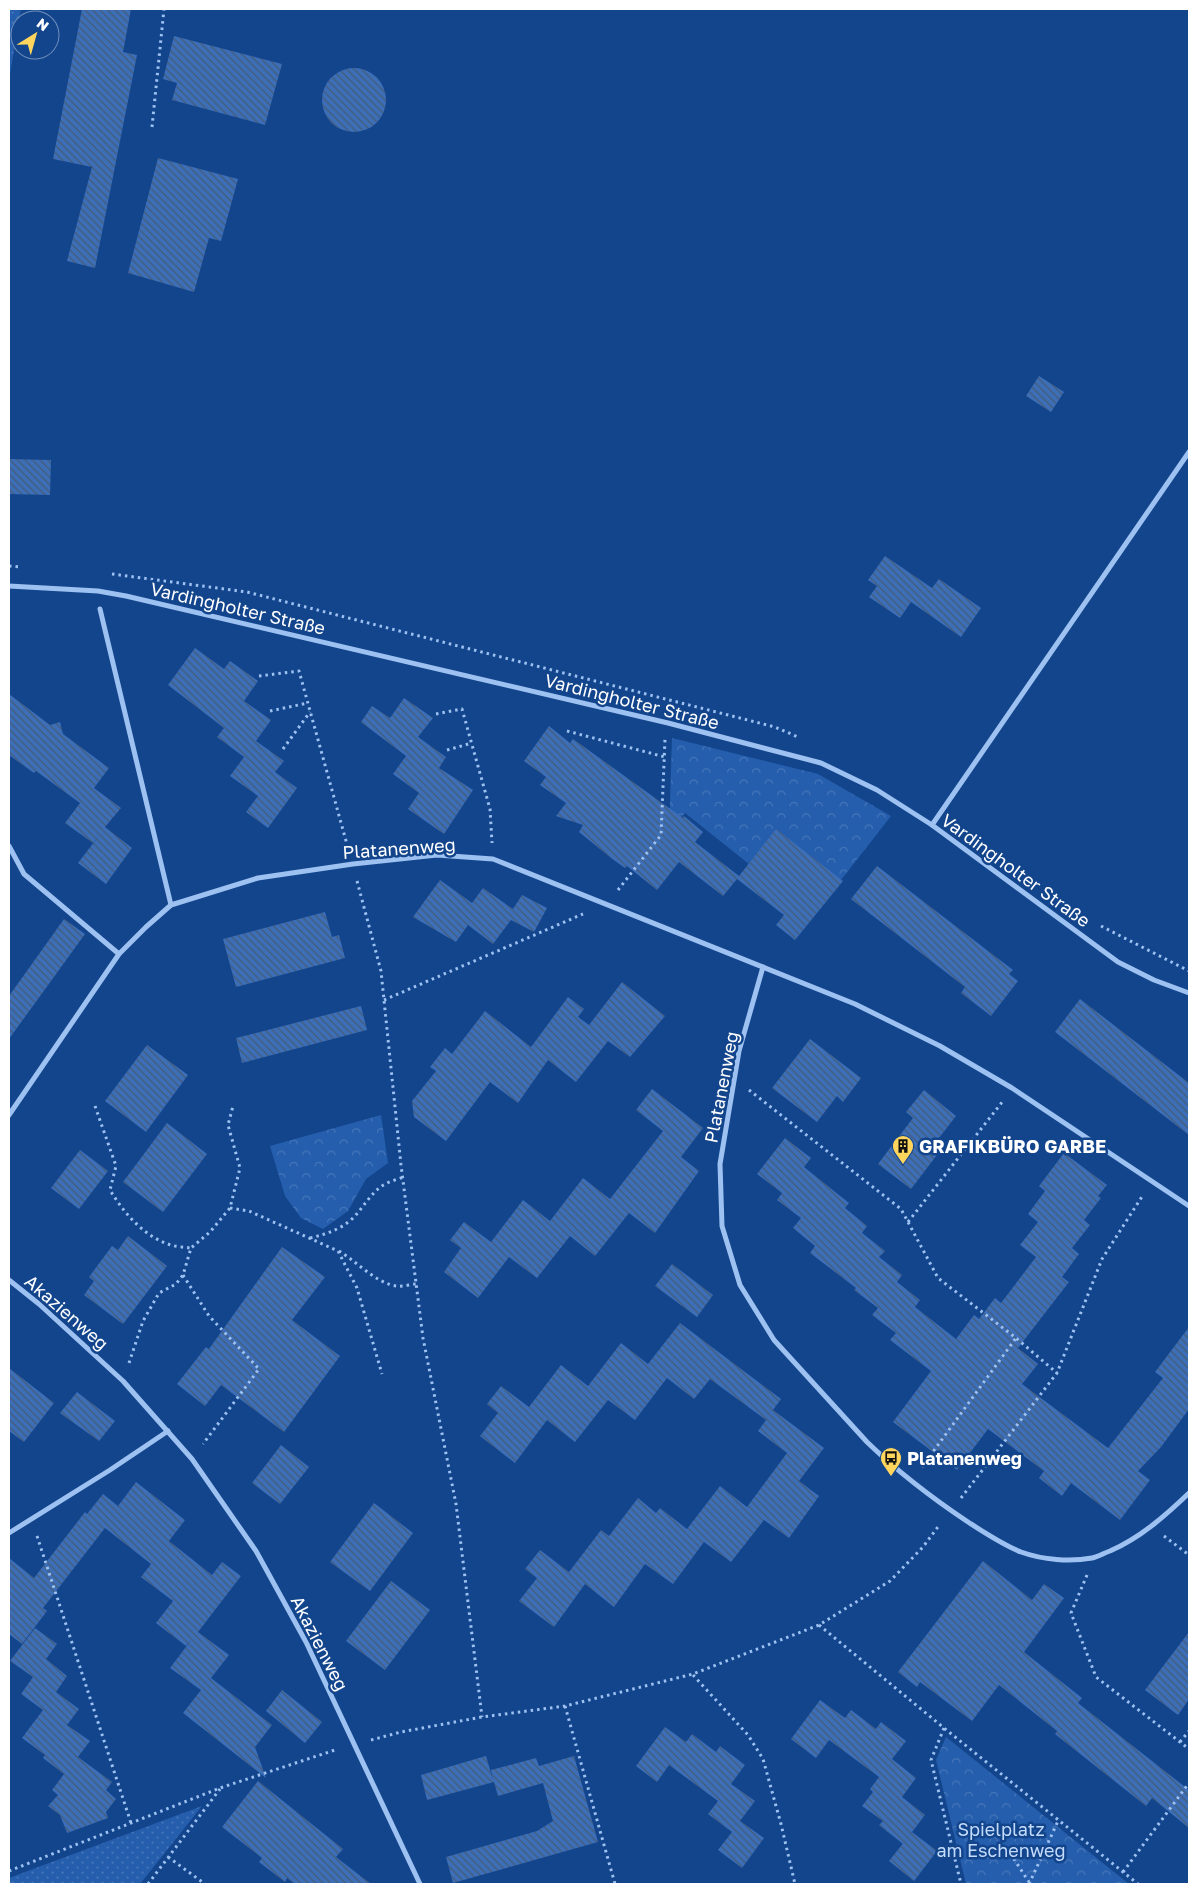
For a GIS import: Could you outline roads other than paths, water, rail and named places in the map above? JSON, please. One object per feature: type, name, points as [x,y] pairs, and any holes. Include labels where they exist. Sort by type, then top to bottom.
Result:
[{"type":"street","points":[[932,825],[1189,452]]},
{"type":"street","name":"Vardingholter Straße","points":[[9,586],[98,591],[126,596],[668,723],[821,763],[877,790],[932,825],[1118,962],[1154,980],[1189,993]]},
{"type":"street","points":[[100,609],[171,905]]},
{"type":"street","points":[[9,846],[24,874],[120,954]]},
{"type":"street","name":"Platanenweg","points":[[9,1115],[120,954],[171,905],[258,878],[352,864],[437,855],[493,859],[855,1004],[940,1046],[1012,1088],[1153,1180],[1189,1206]]},
{"type":"street","name":"Platanenweg","points":[[763,967],[739,1051],[720,1164],[722,1226],[740,1285],[774,1340],[866,1442],[911,1481],[951,1510],[1020,1552],[1055,1560],[1094,1558],[1125,1544],[1152,1526],[1189,1493]]},
{"type":"street","name":"Akazienweg","points":[[9,1280],[39,1304],[123,1381],[192,1459],[256,1551],[306,1642],[420,1884]]},
{"type":"street","points":[[9,1533],[110,1470],[168,1431]]},
{"type":"place","name":"GRAFIKBÜRO GARBE","points":[[903,1165]]},
{"type":"place","name":"Platanenweg","points":[[891,1477]]},
{"type":"park label","name":"Spielplatz am Eschenweg","points":[[1001,1839]]}]
